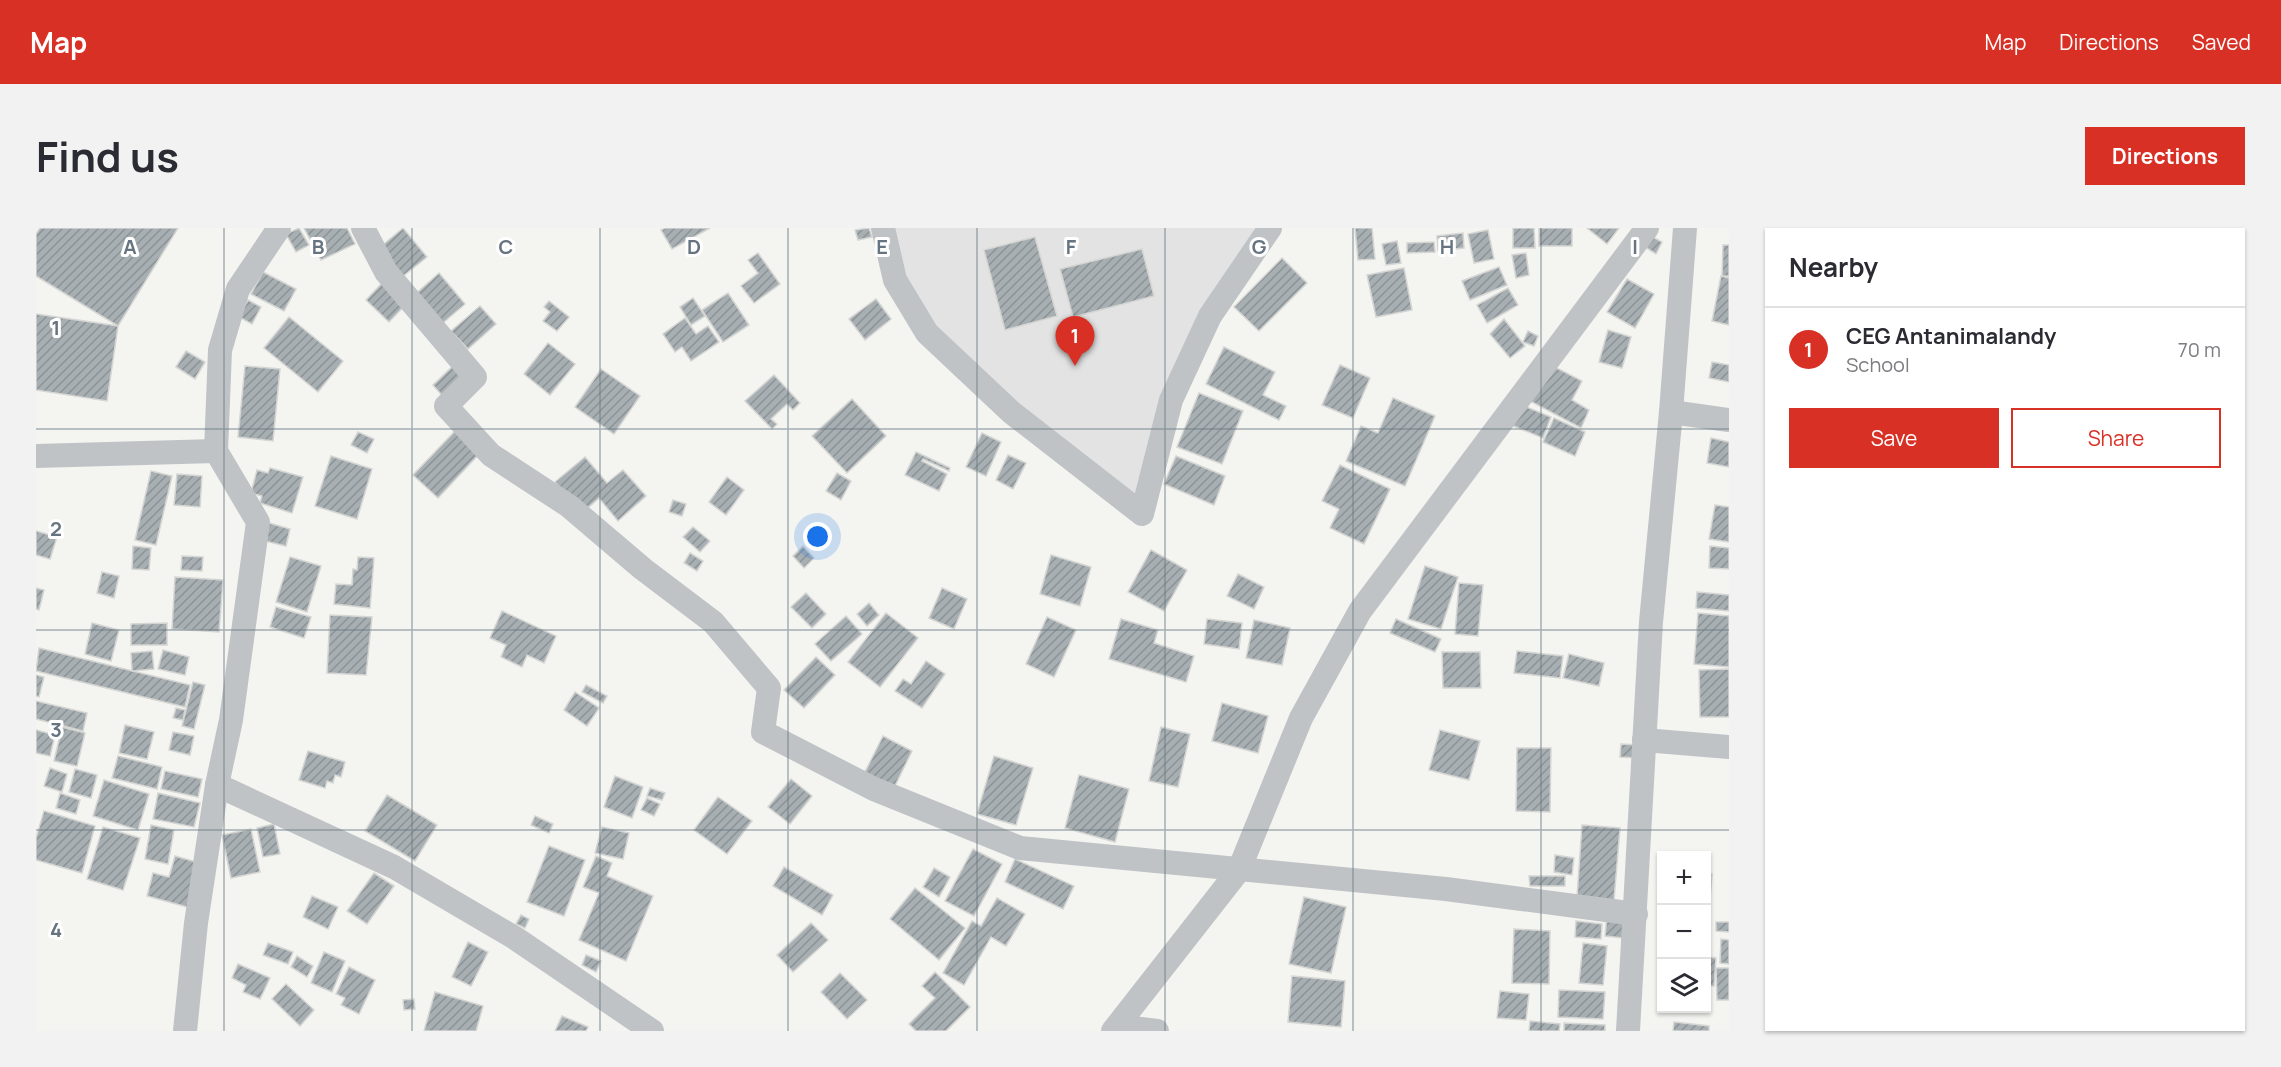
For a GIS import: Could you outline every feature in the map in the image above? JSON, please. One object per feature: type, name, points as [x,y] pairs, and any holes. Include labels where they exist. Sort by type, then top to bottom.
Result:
[{"type":"street","points":[[185,1031],[196,923],[217,785],[231,720],[258,522],[216,451],[220,350],[238,289],[279,228]]},
{"type":"street","points":[[363,228],[386,272],[475,377],[446,406],[491,455],[569,506],[643,569],[712,622],[769,688],[763,732],[874,789],[1020,848],[1446,889],[1636,915]]},
{"type":"street","points":[[883,228],[895,280],[927,333],[1011,412],[1142,514],[1171,400],[1210,316],[1270,228]]},
{"type":"street","points":[[1116,1028],[1239,870],[1301,718],[1360,610],[1647,228]]},
{"type":"street","points":[[1628,1031],[1651,622],[1671,412],[1685,228]]},
{"type":"street","points":[[1671,412],[1729,420]]},
{"type":"street","points":[[36,456],[216,451]]},
{"type":"street","points":[[1644,740],[1729,747]]},
{"type":"street","points":[[217,785],[394,867],[515,938],[652,1031]]},
{"type":"street","points":[[1116,1028],[1157,1031]]},
{"type":"shaded area","points":[[883,228],[1270,228],[1210,316],[1142,514],[927,333]]},
{"type":"building","points":[[40,228],[178,228],[118,326],[36,276],[36,234]]},
{"type":"building","points":[[299,228],[309,245],[296,252],[286,234]]},
{"type":"building","points":[[304,228],[347,228],[355,244],[321,260]]},
{"type":"building","points":[[403,228],[427,257],[402,277],[378,249]]},
{"type":"building","points":[[665,228],[710,228],[672,249],[661,230]]},
{"type":"building","points":[[869,228],[872,237],[858,240],[855,230]]},
{"type":"building","points":[[1355,228],[1372,228],[1375,259],[1358,260]]},
{"type":"building","points":[[1513,228],[1534,228],[1535,248],[1513,248]]},
{"type":"building","points":[[1539,228],[1572,228],[1572,246],[1539,246]]},
{"type":"building","points":[[1587,228],[1619,228],[1607,244]]},
{"type":"building","points":[[1488,230],[1494,259],[1474,263],[1468,234]]},
{"type":"building","points":[[1463,233],[1464,248],[1438,251],[1437,236]]},
{"type":"building","points":[[1651,236],[1662,242],[1656,254],[1645,247]]},
{"type":"building","points":[[1035,237],[1057,316],[1005,330],[984,250]]},
{"type":"building","points":[[1397,241],[1401,263],[1386,265],[1382,244]]},
{"type":"building","points":[[1434,242],[1435,252],[1407,253],[1407,243]]},
{"type":"building","points":[[1723,245],[1729,245],[1729,276],[1722,276]]},
{"type":"building","points":[[1142,249],[1154,296],[1073,317],[1060,269]]},
{"type":"building","points":[[758,253],[780,284],[754,303],[741,286],[758,273],[748,260]]},
{"type":"building","points":[[1526,253],[1529,275],[1516,278],[1512,255]]},
{"type":"building","points":[[1282,258],[1307,283],[1259,331],[1234,307]]},
{"type":"building","points":[[1499,267],[1507,285],[1470,300],[1462,281]]},
{"type":"building","points":[[1404,268],[1412,310],[1376,317],[1367,275]]},
{"type":"building","points":[[263,272],[296,289],[284,311],[251,294]]},
{"type":"building","points":[[439,273],[465,304],[437,328],[411,298]]},
{"type":"building","points":[[1721,276],[1729,278],[1729,325],[1712,321]]},
{"type":"building","points":[[1627,279],[1654,294],[1635,328],[1607,312]]},
{"type":"building","points":[[384,281],[407,303],[389,322],[366,300]]},
{"type":"building","points":[[1508,288],[1518,305],[1487,323],[1477,305]]},
{"type":"building","points":[[728,293],[749,325],[723,342],[702,310]]},
{"type":"building","points":[[693,298],[705,316],[691,325],[680,307]]},
{"type":"building","points":[[876,299],[891,319],[865,340],[849,319]]},
{"type":"building","points":[[248,300],[261,307],[252,324],[239,317]]},
{"type":"building","points":[[549,301],[569,317],[557,331],[543,321],[550,312],[544,307]]},
{"type":"building","points":[[480,306],[496,324],[468,349],[451,331]]},
{"type":"building","points":[[36,314],[118,326],[107,401],[36,390]]},
{"type":"building","points":[[289,317],[343,361],[318,392],[264,348]]},
{"type":"building","points":[[685,318],[696,334],[708,326],[719,342],[691,361],[682,347],[675,352],[663,334]]},
{"type":"building","points":[[1504,319],[1525,346],[1510,358],[1490,334]]},
{"type":"building","points":[[1608,330],[1631,337],[1622,368],[1599,362]]},
{"type":"building","points":[[1528,331],[1538,336],[1534,346],[1523,342]]},
{"type":"building","points":[[548,343],[575,364],[550,395],[524,374]]},
{"type":"building","points":[[1224,347],[1275,372],[1263,395],[1286,406],[1279,420],[1206,384]]},
{"type":"building","points":[[186,351],[205,362],[195,379],[176,367]]},
{"type":"building","points":[[1712,362],[1729,365],[1729,382],[1709,378]]},
{"type":"building","points":[[455,364],[469,379],[446,400],[433,385]]},
{"type":"building","points":[[1549,364],[1582,381],[1572,400],[1589,410],[1581,428],[1530,401]]},
{"type":"building","points":[[1340,365],[1370,378],[1353,418],[1322,405]]},
{"type":"building","points":[[245,366],[280,369],[273,441],[238,437]]},
{"type":"building","points":[[601,369],[640,396],[614,434],[575,407]]},
{"type":"building","points":[[774,375],[800,403],[793,410],[787,404],[771,419],[777,424],[772,429],[745,401]]},
{"type":"building","points":[[1199,393],[1243,411],[1222,464],[1177,447]]},
{"type":"building","points":[[1393,398],[1435,416],[1405,486],[1346,461],[1361,426],[1378,433]]},
{"type":"building","points":[[852,399],[886,436],[847,473],[812,436]]},
{"type":"building","points":[[1519,404],[1551,417],[1543,438],[1511,425]]},
{"type":"building","points":[[1554,418],[1585,432],[1575,456],[1543,442]]},
{"type":"building","points":[[456,430],[480,453],[438,498],[413,475]]},
{"type":"building","points":[[358,432],[374,439],[367,453],[351,445]]},
{"type":"building","points":[[982,433],[1001,442],[986,476],[966,467]]},
{"type":"building","points":[[1711,438],[1729,442],[1729,467],[1707,463]]},
{"type":"building","points":[[916,452],[950,468],[949,471],[923,459],[922,461],[947,474],[939,491],[905,475]]},
{"type":"building","points":[[1008,455],[1026,463],[1013,489],[996,480]]},
{"type":"building","points":[[331,456],[372,469],[357,519],[315,506]]},
{"type":"building","points":[[1176,456],[1225,476],[1214,505],[1164,484]]},
{"type":"building","points":[[585,457],[607,483],[623,470],[646,496],[618,521],[599,498],[582,513],[555,482]]},
{"type":"building","points":[[1340,465],[1390,489],[1364,544],[1330,528],[1339,509],[1322,501]]},
{"type":"building","points":[[270,468],[303,477],[292,513],[260,503],[262,496],[251,493],[257,470],[268,473]]},
{"type":"building","points":[[151,471],[172,476],[156,545],[135,540]]},
{"type":"building","points":[[837,473],[851,481],[841,500],[826,491]]},
{"type":"building","points":[[177,474],[202,476],[200,507],[174,505]]},
{"type":"building","points":[[727,477],[744,490],[726,515],[709,502]]},
{"type":"building","points":[[673,500],[686,504],[682,516],[669,512]]},
{"type":"building","points":[[1715,505],[1729,507],[1729,542],[1709,539]]},
{"type":"building","points":[[269,523],[290,529],[286,546],[265,541]]},
{"type":"building","points":[[693,527],[710,541],[700,552],[683,537]]},
{"type":"building","points":[[36,531],[57,537],[50,559],[36,555]]},
{"type":"building","points":[[133,546],[151,548],[149,570],[132,569]]},
{"type":"building","points":[[803,546],[814,558],[804,568],[793,556]]},
{"type":"building","points":[[1710,546],[1729,548],[1729,569],[1709,568]]},
{"type":"building","points":[[1151,550],[1187,570],[1164,611],[1128,592]]},
{"type":"building","points":[[690,553],[703,561],[697,571],[684,563]]},
{"type":"building","points":[[1051,555],[1091,567],[1080,606],[1040,594]]},
{"type":"building","points":[[182,556],[203,557],[202,571],[181,570]]},
{"type":"building","points":[[290,557],[321,566],[307,612],[276,602]]},
{"type":"building","points":[[358,557],[374,558],[370,608],[334,604],[336,584],[352,585],[353,569],[357,570]]},
{"type":"building","points":[[1425,566],[1458,577],[1441,629],[1408,619]]},
{"type":"building","points":[[102,572],[119,576],[114,598],[97,593]]},
{"type":"building","points":[[1238,574],[1264,587],[1254,609],[1227,596]]},
{"type":"building","points":[[175,577],[223,580],[219,632],[172,629]]},
{"type":"building","points":[[1459,583],[1483,585],[1478,636],[1455,634]]},
{"type":"building","points":[[36,588],[44,590],[39,610],[36,609]]},
{"type":"building","points":[[942,588],[967,599],[954,629],[929,618]]},
{"type":"building","points":[[1697,592],[1729,595],[1729,611],[1696,608]]},
{"type":"building","points":[[806,593],[826,614],[812,628],[791,607]]},
{"type":"building","points":[[869,603],[879,615],[867,626],[857,614]]},
{"type":"building","points":[[276,607],[311,617],[304,638],[270,627]]},
{"type":"building","points":[[502,611],[556,636],[544,663],[527,655],[522,667],[501,657],[506,645],[490,638]]},
{"type":"building","points":[[886,613],[918,638],[880,687],[848,662]]},
{"type":"building","points":[[1698,613],[1729,616],[1729,667],[1694,664]]},
{"type":"building","points":[[330,615],[372,617],[366,675],[327,673]]},
{"type":"building","points":[[846,616],[862,634],[831,661],[815,644]]},
{"type":"building","points":[[1047,617],[1076,630],[1054,677],[1026,664]]},
{"type":"building","points":[[1121,619],[1158,630],[1154,643],[1194,656],[1186,682],[1109,659]]},
{"type":"building","points":[[1207,619],[1242,623],[1239,649],[1204,644]]},
{"type":"building","points":[[1396,619],[1441,639],[1435,652],[1390,633]]},
{"type":"building","points":[[1254,620],[1290,628],[1282,665],[1246,658]]},
{"type":"building","points":[[92,623],[119,630],[111,661],[85,654]]},
{"type":"building","points":[[167,623],[167,645],[131,645],[131,624]]},
{"type":"building","points":[[39,648],[190,685],[185,707],[36,671]]},
{"type":"building","points":[[163,650],[189,657],[185,675],[158,669]]},
{"type":"building","points":[[152,651],[154,669],[132,671],[131,653]]},
{"type":"building","points":[[1517,651],[1563,656],[1560,678],[1514,673]]},
{"type":"building","points":[[1442,652],[1480,652],[1481,688],[1443,688]]},
{"type":"building","points":[[1569,654],[1604,663],[1599,686],[1563,678]]},
{"type":"building","points":[[816,657],[835,675],[804,708],[784,690]]},
{"type":"building","points":[[926,661],[945,674],[922,708],[895,691],[903,679],[911,684]]},
{"type":"building","points":[[1729,669],[1729,717],[1700,717],[1699,670]]},
{"type":"building","points":[[36,675],[44,677],[39,697],[36,696]]},
{"type":"building","points":[[193,682],[205,685],[194,729],[182,726]]},
{"type":"building","points":[[586,685],[607,696],[603,703],[582,692]]},
{"type":"building","points":[[575,692],[599,708],[587,726],[564,710]]},
{"type":"building","points":[[36,701],[87,713],[83,731],[36,719]]},
{"type":"building","points":[[1222,703],[1268,716],[1258,753],[1212,741]]},
{"type":"building","points":[[176,708],[185,710],[183,720],[173,718]]},
{"type":"building","points":[[125,725],[154,732],[147,759],[119,753]]},
{"type":"building","points":[[62,727],[85,733],[77,766],[54,761]]},
{"type":"building","points":[[1161,727],[1190,734],[1178,787],[1149,781]]},
{"type":"building","points":[[36,730],[55,735],[50,756],[36,753]]},
{"type":"building","points":[[1440,730],[1480,741],[1469,780],[1429,770]]},
{"type":"building","points":[[173,732],[194,736],[190,755],[169,750]]},
{"type":"building","points":[[883,736],[912,751],[892,792],[862,778]]},
{"type":"building","points":[[1621,744],[1641,745],[1640,758],[1620,757]]},
{"type":"building","points":[[1517,748],[1551,748],[1550,812],[1516,811]]},
{"type":"building","points":[[308,751],[345,762],[341,777],[335,775],[333,783],[327,781],[325,788],[299,780]]},
{"type":"building","points":[[118,756],[162,767],[157,789],[112,778]]},
{"type":"building","points":[[994,756],[1033,768],[1016,825],[977,814]]},
{"type":"building","points":[[50,768],[67,774],[62,792],[44,786]]},
{"type":"building","points":[[75,769],[97,775],[91,798],[69,792]]},
{"type":"building","points":[[165,771],[202,779],[198,797],[161,789]]},
{"type":"building","points":[[1079,775],[1129,789],[1115,842],[1065,828]]},
{"type":"building","points":[[615,776],[643,787],[632,818],[604,807]]},
{"type":"building","points":[[791,779],[812,796],[790,824],[768,807]]},
{"type":"building","points":[[104,780],[149,794],[138,830],[93,816]]},
{"type":"building","points":[[650,788],[665,793],[662,800],[647,796]]},
{"type":"building","points":[[60,793],[80,800],[76,814],[56,808]]},
{"type":"building","points":[[158,793],[200,803],[194,827],[153,819]]},
{"type":"building","points":[[387,795],[437,825],[415,861],[365,831]]},
{"type":"building","points":[[718,797],[752,821],[727,854],[694,830]]},
{"type":"building","points":[[647,798],[660,804],[654,816],[641,810]]},
{"type":"building","points":[[44,811],[95,826],[82,873],[36,860],[36,838]]},
{"type":"building","points":[[535,816],[553,824],[549,833],[531,825]]},
{"type":"building","points":[[274,824],[280,854],[263,857],[257,828]]},
{"type":"building","points":[[151,825],[174,830],[168,864],[145,859]]},
{"type":"building","points":[[1582,825],[1620,828],[1614,900],[1577,897]]},
{"type":"building","points":[[103,827],[140,838],[123,890],[87,879]]},
{"type":"building","points":[[602,827],[629,833],[623,859],[595,853]]},
{"type":"building","points":[[251,829],[260,872],[231,878],[222,835]]},
{"type":"building","points":[[549,846],[585,860],[564,916],[527,902]]},
{"type":"building","points":[[973,849],[1002,864],[974,916],[945,901]]},
{"type":"building","points":[[1555,855],[1574,858],[1572,875],[1554,872]]},
{"type":"building","points":[[175,856],[203,864],[191,908],[147,896],[153,873],[169,877]]},
{"type":"building","points":[[596,856],[612,863],[607,876],[653,896],[626,961],[579,940],[599,893],[583,887]]},
{"type":"building","points":[[1015,859],[1074,886],[1063,909],[1005,882]]},
{"type":"building","points":[[784,867],[833,895],[822,915],[773,886]]},
{"type":"building","points":[[934,868],[950,877],[939,897],[923,887]]},
{"type":"building","points":[[374,873],[394,886],[367,924],[347,911]]},
{"type":"building","points":[[1529,876],[1565,876],[1565,886],[1530,886]]},
{"type":"building","points":[[915,888],[965,928],[939,960],[890,919]]},
{"type":"building","points":[[312,896],[338,907],[328,929],[303,917]]},
{"type":"building","points":[[1304,897],[1346,907],[1331,973],[1289,964]]},
{"type":"building","points":[[997,898],[1025,914],[1006,946],[991,937],[964,985],[943,973],[972,921],[981,926]]},
{"type":"building","points":[[521,915],[529,919],[525,928],[516,924]]},
{"type":"building","points":[[1607,915],[1625,917],[1623,938],[1605,936]]},
{"type":"building","points":[[1576,921],[1602,924],[1601,939],[1575,937]]},
{"type":"building","points":[[1716,922],[1729,922],[1729,932],[1716,931]]},
{"type":"building","points":[[811,923],[828,940],[793,972],[777,955]]},
{"type":"building","points":[[1514,929],[1550,931],[1549,984],[1512,983]]},
{"type":"building","points":[[1721,939],[1729,940],[1729,964],[1720,963]]},
{"type":"building","points":[[468,942],[488,952],[471,986],[452,977]]},
{"type":"building","points":[[268,943],[293,952],[288,964],[263,955]]},
{"type":"building","points":[[1583,943],[1607,946],[1603,985],[1579,983]]},
{"type":"building","points":[[324,952],[345,961],[332,992],[311,983]]},
{"type":"building","points":[[586,955],[601,961],[596,972],[582,965]]},
{"type":"building","points":[[297,956],[313,966],[307,977],[291,967]]},
{"type":"building","points":[[1711,958],[1716,958],[1714,986],[1711,986]]},
{"type":"building","points":[[238,964],[270,978],[260,999],[243,992],[246,985],[232,978]]},
{"type":"building","points":[[349,967],[375,980],[359,1014],[341,1005],[345,998],[336,994]]},
{"type":"building","points":[[1716,968],[1729,968],[1729,1000],[1717,1000]]},
{"type":"building","points":[[935,972],[970,1007],[946,1031],[916,1031],[909,1024],[935,998],[922,986]]},
{"type":"building","points":[[840,973],[867,1000],[847,1019],[821,992]]},
{"type":"building","points":[[1292,976],[1345,981],[1341,1027],[1288,1022]]},
{"type":"building","points":[[286,984],[314,1010],[300,1026],[272,999]]},
{"type":"building","points":[[1559,990],[1605,992],[1603,1019],[1558,1017]]},
{"type":"building","points":[[1500,991],[1529,994],[1526,1020],[1497,1018]]},
{"type":"building","points":[[435,992],[483,1006],[476,1031],[424,1031]]},
{"type":"building","points":[[414,999],[415,1009],[404,1010],[403,1000]]},
{"type":"building","points":[[562,1016],[588,1027],[586,1031],[555,1031]]},
{"type":"building","points":[[1530,1021],[1560,1024],[1559,1031],[1529,1031]]},
{"type":"building","points":[[1674,1022],[1709,1026],[1709,1031],[1673,1031]]},
{"type":"building","points":[[1564,1023],[1605,1025],[1605,1031],[1564,1031]]},
{"type":"place","name":"CEG Antanimalandy","points":[[1075,366]]}]
